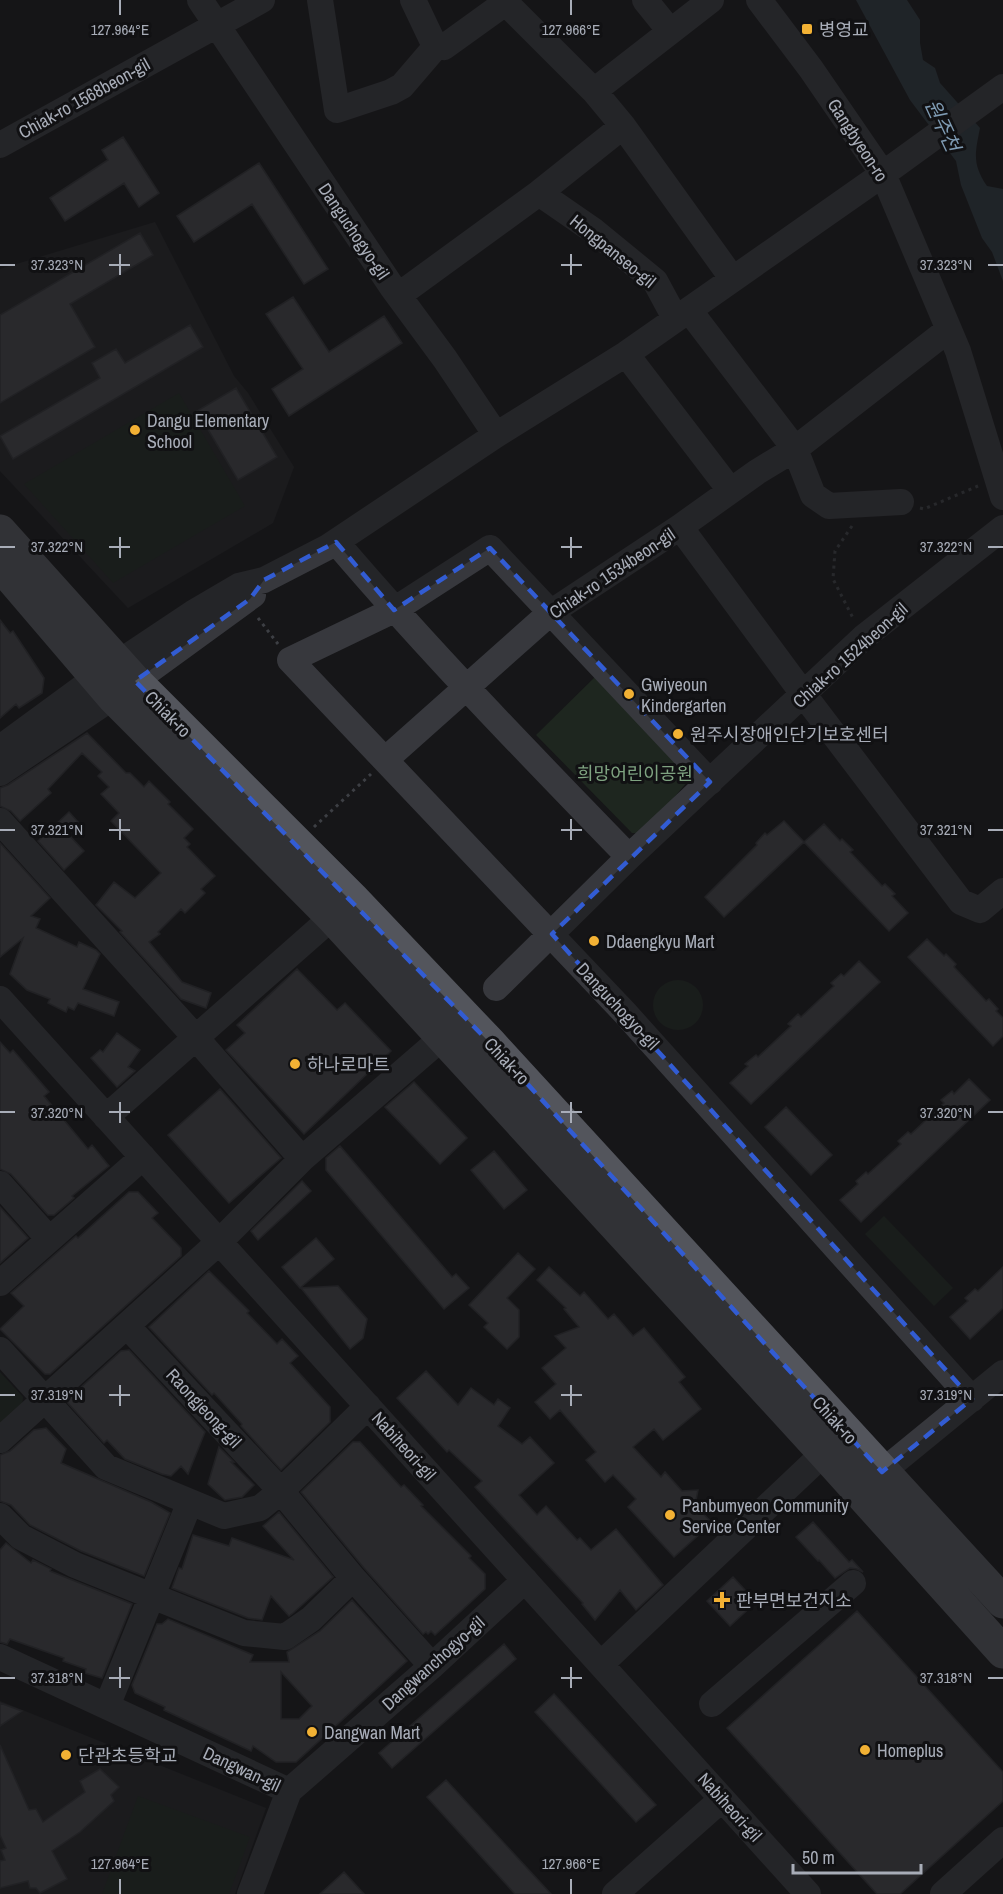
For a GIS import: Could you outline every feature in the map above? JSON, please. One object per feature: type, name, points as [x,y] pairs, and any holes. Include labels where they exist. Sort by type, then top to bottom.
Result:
[{"type":"main road","name":"Chiak-ro","points":[[0,531],[116,680],[297,843],[342,908],[443,1037],[1003,1652]]},
{"type":"main road","name":"Chiak-ro","points":[[0,565],[342,908],[490,1043],[882,1473],[1003,1602]]},
{"type":"street","name":"Danguchogyo-gil","points":[[200,0],[496,435]]},
{"type":"street","name":"Chiak-ro 1568beon-gil","points":[[0,145],[262,0]]},
{"type":"street","points":[[320,0],[337,110],[391,92],[402,86],[441,46],[504,1],[594,91],[623,126],[732,278]]},
{"type":"street","points":[[413,0],[433,42],[441,46]]},
{"type":"street","points":[[645,0],[670,31]]},
{"type":"street","points":[[594,91],[711,0]]},
{"type":"street","name":"Gangbyeon-ro","points":[[759,0],[811,69],[893,167],[948,330],[958,351],[1000,487]]},
{"type":"street","points":[[0,773],[116,680],[193,613],[239,586],[264,580],[336,542],[496,435],[626,354],[1003,87]]},
{"type":"street","points":[[399,295],[539,193],[623,126]]},
{"type":"street","name":"Hongpanseo-gil","points":[[539,193],[594,231],[655,281],[795,449],[813,495],[829,506],[867,504],[913,506]]},
{"type":"street","name":"Chiak-ro 1534beon-gil","points":[[385,760],[550,613],[730,490],[795,449],[948,330]]},
{"type":"street","points":[[626,354],[730,490]]},
{"type":"street","points":[[680,526],[804,695],[961,902],[980,910],[1003,891]]},
{"type":"street","name":"Chiak-ro 1524beon-gil","points":[[496,988],[628,857],[864,637],[1003,528]]},
{"type":"street","points":[[336,542],[466,689],[628,857]]},
{"type":"street","points":[[290,660],[394,610],[490,548],[710,782]]},
{"type":"street","name":"Danguchogyo-gil","points":[[290,660],[552,934],[972,1399]]},
{"type":"street","points":[[0,748],[116,680]]},
{"type":"street","points":[[0,821],[302,1159]]},
{"type":"street","points":[[106,1117],[342,908]]},
{"type":"street","name":"Nabiheori-gil","points":[[0,999],[808,1894]]},
{"type":"street","points":[[0,1440],[219,1242],[302,1159],[443,1037]]},
{"type":"street","points":[[0,1283],[143,1157]]},
{"type":"street","points":[[0,1184],[49,1239]]},
{"type":"street","name":"Raongjeong-gil","points":[[127,1326],[281,1491],[353,1578],[432,1666]]},
{"type":"street","points":[[0,1350],[106,1467],[224,1516],[260,1508],[281,1491],[368,1406]]},
{"type":"street","points":[[882,1473],[1003,1372]]},
{"type":"street","points":[[601,1664],[824,1453]]},
{"type":"street","points":[[107,1706],[190,1502]]},
{"type":"street","points":[[0,1516],[21,1537],[75,1565],[244,1633],[285,1637],[311,1619],[353,1578]]},
{"type":"street","name":"Dangwanchogyo-gil","points":[[250,1894],[289,1791],[432,1666],[525,1580]]},
{"type":"street","points":[[712,1704],[853,1583]]},
{"type":"street","name":"Dangwan-gil","points":[[0,1657],[289,1791]]},
{"type":"street","points":[[615,1894],[722,1799]]},
{"type":"street","points":[[943,1894],[1003,1840]]},
{"type":"street","points":[[964,1894],[1003,1860]]},
{"type":"path","points":[[913,506],[1000,487]]},
{"type":"path","points":[[864,637],[833,579],[835,551],[867,504]]},
{"type":"path","points":[[257,618],[290,660]]},
{"type":"path","points":[[297,843],[385,760]]},
{"type":"highlighted area","points":[[336,542],[394,610],[490,548],[710,782],[552,934],[972,1399],[882,1472],[490,1043],[135,681],[250,599],[264,580]]},
{"type":"shaded area","name":"Dangu Elementary School","points":[[155,222],[234,376],[248,393],[294,467],[273,523],[128,608],[0,471],[0,269]]},
{"type":"shaded area","name":"단관초등학교","points":[[0,1701],[266,1808],[235,1894],[0,1894]]},
{"type":"green space","points":[[179,393],[245,506],[113,583],[24,484]]},
{"type":"green space","name":"희망어린이공원","points":[[597,675],[693,775],[644,833],[632,833],[536,735]]},
{"type":"green space","points":[[678,980],[692,984],[699,991],[703,1005],[699,1019],[692,1026],[678,1030],[664,1026],[657,1019],[653,1005],[657,991],[664,984]]},
{"type":"green space","points":[[884,1216],[953,1288],[934,1306],[865,1234]]},
{"type":"green space","points":[[0,1372],[23,1397],[22,1408],[0,1429]]},
{"type":"green space","points":[[138,1796],[250,1837],[229,1894],[102,1894]]},
{"type":"water","name":"원주천","points":[[856,0],[907,0],[920,20],[923,60],[935,68],[940,83],[980,128],[976,152],[979,171],[987,186],[1003,189],[1003,281],[992,252],[982,238],[961,185],[956,161],[910,100]]},
{"type":"building","points":[[123,137],[159,193],[139,207],[124,183],[65,221],[50,198],[108,160],[102,150]]},
{"type":"building","points":[[259,163],[328,269],[304,284],[252,204],[194,242],[177,216]]},
{"type":"building","points":[[140,233],[153,255],[70,304],[95,347],[0,403],[0,315]]},
{"type":"building","points":[[293,297],[329,352],[384,316],[402,343],[289,416],[272,389],[303,369],[266,314]]},
{"type":"building","points":[[190,325],[203,347],[13,459],[0,436],[100,378],[92,363],[116,349],[125,363]]},
{"type":"building","points":[[236,388],[277,457],[238,480],[197,411]]},
{"type":"building","points":[[0,620],[10,633],[13,631],[44,678],[42,693],[19,708],[16,704],[0,718]]},
{"type":"building","points":[[87,733],[126,773],[130,773],[144,787],[149,781],[170,802],[168,804],[193,829],[184,838],[190,844],[187,847],[215,876],[201,889],[205,893],[185,913],[181,909],[158,932],[160,934],[149,942],[182,982],[211,993],[206,1008],[181,999],[120,932],[122,931],[96,905],[114,882],[135,898],[161,873],[111,821],[119,813],[101,794],[109,787],[98,776],[102,772],[82,753],[48,789],[51,793],[20,821],[11,811],[0,806],[0,788]]},
{"type":"building","points":[[69,812],[78,822],[67,833],[84,851],[64,870],[38,841]]},
{"type":"building","points":[[784,821],[804,842],[724,917],[705,897],[757,845],[756,843],[765,833],[767,835]]},
{"type":"building","points":[[824,824],[840,841],[842,839],[853,850],[850,852],[882,886],[885,884],[895,894],[892,896],[908,913],[889,931],[804,842]]},
{"type":"building","points":[[0,843],[50,898],[31,916],[40,919],[36,928],[77,947],[79,942],[100,954],[83,989],[119,1002],[114,1016],[78,1003],[74,1010],[68,1007],[66,1012],[48,1003],[50,999],[27,990],[10,974],[23,938],[0,957]]},
{"type":"building","points":[[927,939],[956,964],[954,967],[986,1001],[989,999],[998,1009],[996,1011],[1003,1018],[1003,1036],[993,1046],[908,957]]},
{"type":"building","points":[[859,961],[880,982],[751,1104],[730,1083],[748,1066],[745,1064],[756,1055],[758,1057],[791,1026],[788,1024],[798,1014],[801,1017],[834,986],[831,983],[841,974],[844,976]]},
{"type":"building","points":[[297,969],[337,1010],[345,1003],[391,1051],[304,1134],[226,1050],[245,1033],[237,1025]]},
{"type":"building","points":[[117,1033],[140,1050],[128,1067],[135,1071],[117,1087],[91,1058],[100,1050],[103,1052]]},
{"type":"building","points":[[0,1042],[10,1053],[13,1050],[49,1092],[44,1096],[88,1149],[92,1145],[109,1166],[72,1196],[74,1198],[54,1215],[48,1215],[11,1174],[0,1169]]},
{"type":"building","points":[[969,1079],[990,1100],[861,1222],[840,1200],[858,1184],[856,1181],[866,1172],[868,1174],[901,1144],[898,1141],[908,1132],[911,1134],[944,1103],[941,1100],[952,1091],[954,1094]]},
{"type":"building","points":[[414,1082],[467,1138],[440,1164],[385,1107]]},
{"type":"building","points":[[220,1089],[281,1158],[229,1203],[168,1135]]},
{"type":"building","points":[[786,1107],[832,1155],[811,1175],[765,1127]]},
{"type":"building","points":[[340,1146],[452,1277],[456,1274],[469,1288],[444,1309],[326,1170],[326,1158]]},
{"type":"building","points":[[494,1151],[527,1190],[504,1209],[471,1170]]},
{"type":"building","points":[[302,1181],[311,1191],[258,1240],[251,1231]]},
{"type":"building","points":[[129,1192],[138,1192],[158,1213],[152,1218],[181,1248],[181,1256],[50,1374],[45,1374],[0,1329],[24,1306],[11,1293]]},
{"type":"building","points":[[0,1207],[28,1238],[0,1263]]},
{"type":"building","points":[[316,1238],[334,1259],[300,1288],[282,1267]]},
{"type":"building","points":[[518,1253],[535,1269],[507,1298],[519,1310],[519,1337],[507,1349],[484,1327],[488,1323],[469,1305]]},
{"type":"building","points":[[549,1267],[580,1296],[584,1292],[608,1319],[614,1314],[633,1336],[644,1328],[685,1377],[679,1382],[701,1409],[663,1440],[654,1429],[633,1447],[661,1477],[665,1472],[682,1491],[698,1490],[695,1505],[712,1523],[674,1557],[628,1507],[636,1499],[613,1475],[605,1482],[586,1460],[596,1452],[560,1410],[550,1419],[535,1402],[556,1384],[542,1368],[566,1348],[555,1336],[579,1327],[564,1309],[566,1308],[537,1280]]},
{"type":"building","points":[[1003,1267],[1003,1308],[970,1339],[950,1317],[968,1301],[965,1298],[975,1289],[978,1291]]},
{"type":"building","points":[[209,1271],[249,1311],[247,1313],[277,1344],[282,1339],[298,1356],[290,1363],[330,1407],[330,1422],[281,1470],[214,1393],[212,1395],[149,1327]]},
{"type":"building","points":[[338,1286],[367,1319],[363,1338],[350,1349],[301,1288]]},
{"type":"building","points":[[129,1350],[205,1432],[188,1474],[181,1466],[171,1476],[125,1459],[107,1440],[104,1443],[67,1402],[121,1351]]},
{"type":"building","points":[[426,1371],[458,1405],[471,1388],[494,1405],[498,1399],[510,1408],[498,1426],[522,1444],[530,1437],[554,1463],[519,1495],[537,1515],[546,1506],[577,1540],[580,1538],[591,1550],[616,1529],[663,1585],[636,1610],[620,1590],[595,1620],[583,1603],[475,1487],[482,1481],[449,1450],[447,1452],[397,1398]]},
{"type":"building","points":[[46,1428],[66,1449],[61,1463],[151,1502],[170,1513],[144,1576],[81,1551],[30,1525],[11,1505],[0,1501],[0,1455],[10,1451],[34,1430]]},
{"type":"building","points":[[353,1442],[360,1442],[401,1487],[404,1485],[485,1574],[485,1589],[435,1635],[431,1631],[423,1634],[301,1492]]},
{"type":"building","points":[[219,1447],[254,1485],[242,1497],[225,1500],[208,1484]]},
{"type":"building","points":[[279,1512],[333,1577],[289,1616],[271,1596],[262,1620],[248,1618],[172,1588],[179,1568],[182,1569],[193,1535],[229,1546],[232,1538],[294,1560],[263,1526]]},
{"type":"building","points":[[813,1522],[849,1562],[852,1560],[863,1572],[850,1568],[835,1578],[818,1561],[796,1537]]},
{"type":"building","points":[[6,1543],[31,1563],[33,1560],[51,1569],[50,1571],[132,1604],[102,1678],[85,1673],[86,1669],[63,1661],[64,1658],[10,1639],[7,1644],[0,1642],[0,1550]]},
{"type":"building","points":[[733,1577],[756,1602],[730,1626],[707,1601]]},
{"type":"building","points":[[352,1600],[407,1661],[296,1762],[276,1762],[253,1746],[251,1751],[164,1710],[165,1707],[135,1693],[132,1685],[157,1624],[162,1624],[168,1619],[253,1655],[250,1662],[289,1662],[287,1652],[320,1631]],"holes":[[[281,1672],[312,1706],[299,1719],[281,1719]]]},
{"type":"building","name":"Homeplus","points":[[857,1611],[1003,1772],[1003,1801],[900,1894],[877,1894],[727,1728]]},
{"type":"building","points":[[504,1644],[516,1659],[392,1768],[379,1753]]},
{"type":"building","points":[[554,1694],[656,1805],[636,1822],[535,1712]]},
{"type":"building","points":[[0,1703],[22,1711],[0,1726]]},
{"type":"building","points":[[0,1745],[29,1810],[36,1809],[43,1822],[85,1792],[80,1781],[100,1769],[119,1787],[111,1795],[114,1801],[80,1832],[52,1851],[67,1879],[40,1893],[36,1888],[30,1888],[28,1881],[0,1888],[0,1861],[5,1860],[1,1850],[6,1848],[0,1835]]},
{"type":"building","points":[[446,1780],[551,1894],[515,1894],[427,1797]]},
{"type":"building","points":[[344,1872],[364,1894],[320,1894]]},
{"type":"place","name":"병영교","points":[[807,29]]},
{"type":"place","name":"Dangu Elementary School","points":[[135,430]]},
{"type":"place","name":"Gwiyeoun Kindergarten","points":[[629,694]]},
{"type":"place","name":"원주시장애인단기보호센터","points":[[678,734]]},
{"type":"place","name":"Ddaengkyu Mart","points":[[594,941]]},
{"type":"place","name":"하나로마트","points":[[295,1064]]},
{"type":"place","name":"Panbumyeon Community Service Center","points":[[670,1515]]},
{"type":"place","name":"판부면보건지소","points":[[722,1600]]},
{"type":"place","name":"Dangwan Mart","points":[[312,1732]]},
{"type":"place","name":"Homeplus","points":[[865,1750]]},
{"type":"place","name":"단관초등학교","points":[[66,1755]]}]
